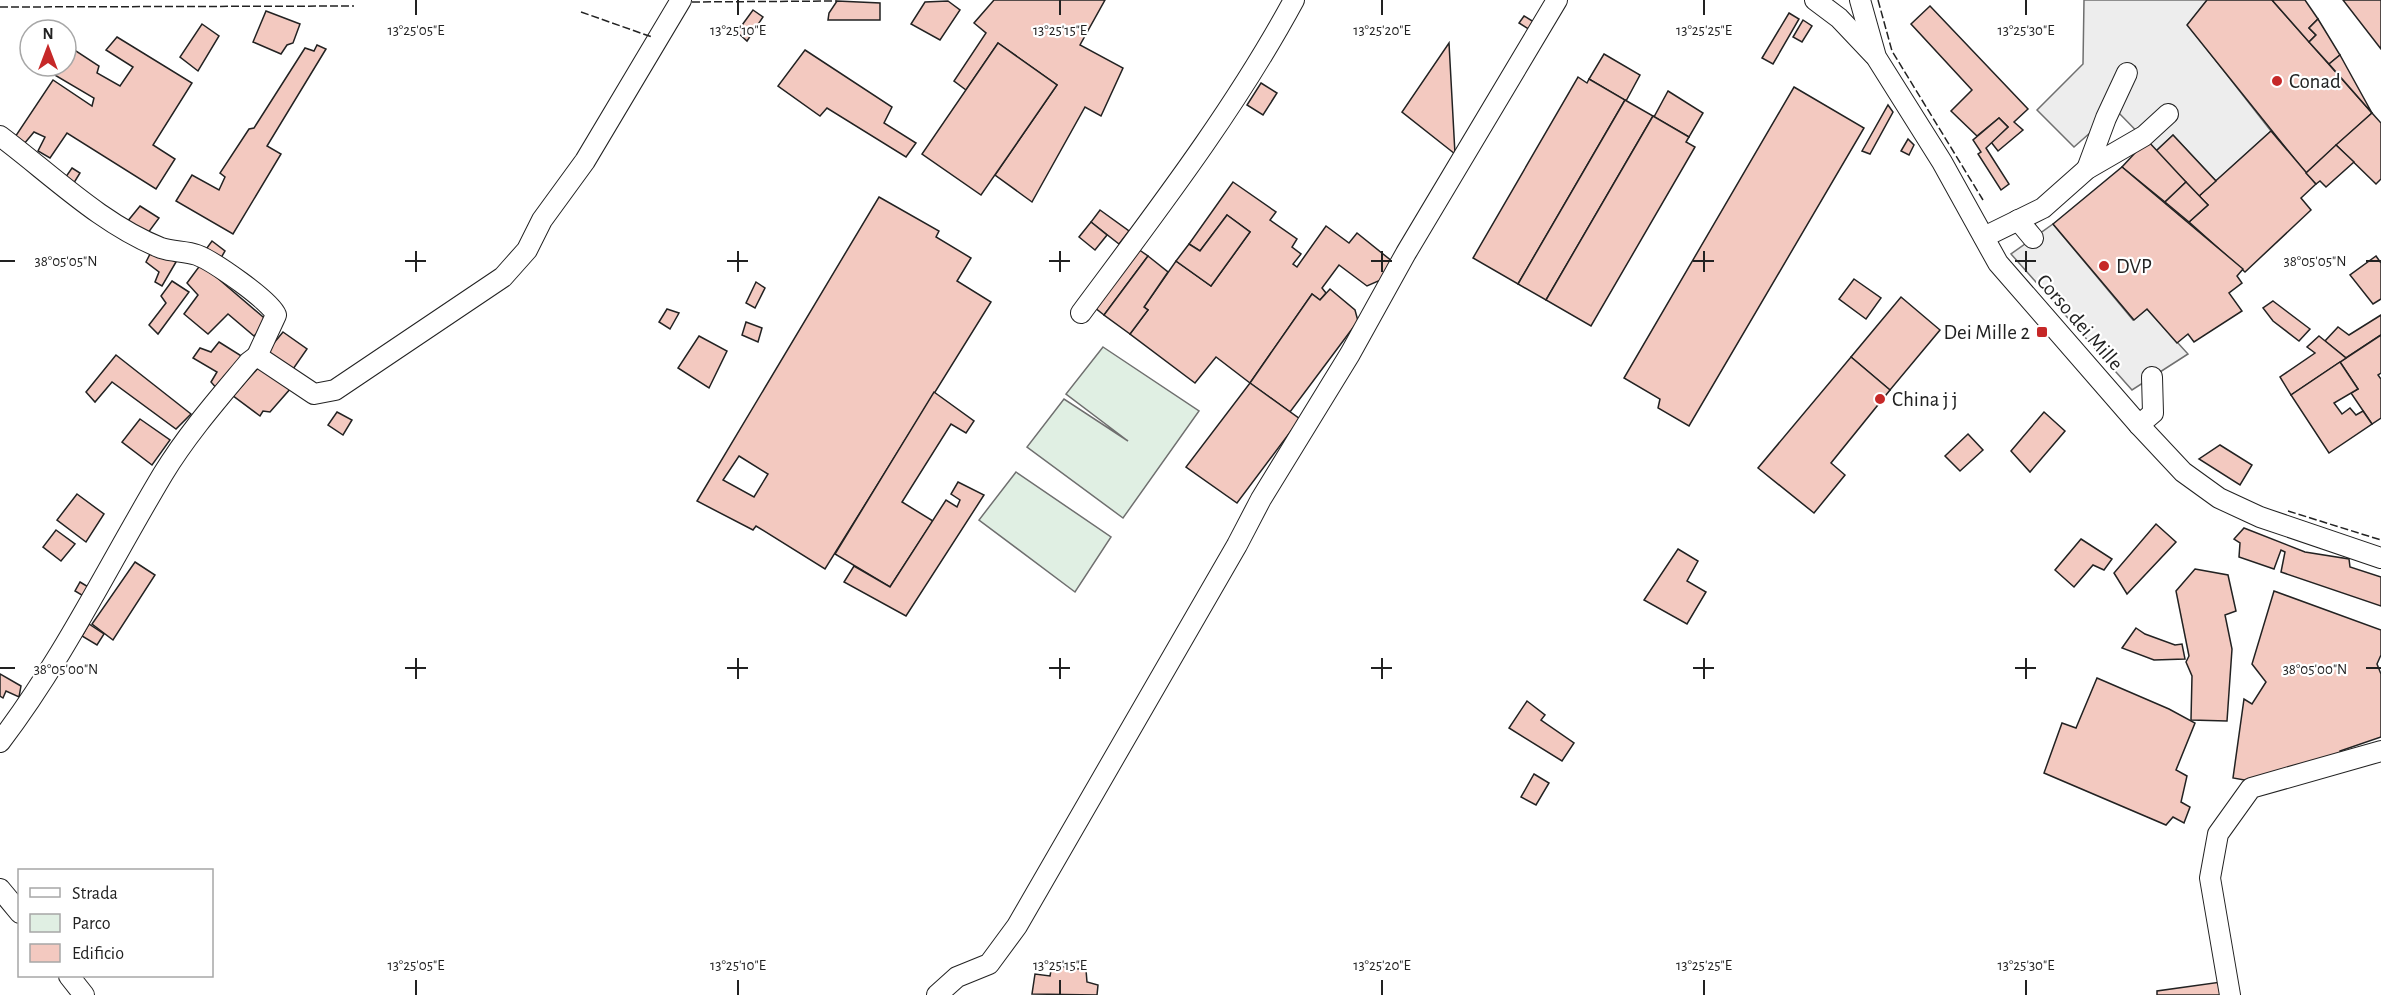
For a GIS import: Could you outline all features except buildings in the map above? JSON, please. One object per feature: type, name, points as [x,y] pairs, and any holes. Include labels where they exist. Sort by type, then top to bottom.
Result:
[{"type":"street","points":[[257,356],[314,394],[335,390],[503,277],[527,249],[542,220],[585,161],[681,0]]},
{"type":"street","points":[[1081,313],[1175,187],[1272,41],[1294,0]]},
{"type":"street","points":[[936,995],[957,976],[989,964],[1017,926],[1238,545],[1261,499],[1350,354],[1406,253],[1557,0]]},
{"type":"street","points":[[1815,0],[1839,18],[1876,57]]},
{"type":"street","name":"Corso dei Mille","points":[[1860,0],[1876,57],[1942,162],[1998,263],[2139,425],[2183,472],[2219,498],[2260,517],[2381,558]]},
{"type":"street","points":[[2087,169],[2106,118],[2127,73]]},
{"type":"street","points":[[1984,237],[2043,208],[2087,169],[2144,136],[2168,114]]},
{"type":"street","points":[[0,136],[71,193],[123,228],[160,248],[181,254],[196,255],[261,298],[276,315],[257,356],[249,362],[197,424],[164,473],[67,644],[0,742]]},
{"type":"street","points":[[2018,220],[2033,238]]},
{"type":"street","points":[[2139,425],[2153,412],[2152,377]]},
{"type":"street","points":[[2230,995],[2210,878],[2218,834],[2251,788],[2381,751]]},
{"type":"street","points":[[0,889],[18,911]]},
{"type":"street","points":[[70,977],[84,995]]},
{"type":"green space","points":[[1103,347],[1199,411],[1123,518],[1027,447],[1064,399],[1128,441],[1066,394]]},
{"type":"green space","points":[[1016,472],[1111,537],[1075,592],[979,520]]},
{"type":"shaded area","points":[[2084,0],[2207,0],[2188,25],[2271,131],[2216,181],[2173,135],[2156,151],[2116,110],[2074,147],[2037,110],[2083,64]]},
{"type":"shaded area","points":[[2053,224],[2133,320],[2147,309],[2188,354],[2132,390],[2011,254]]},
{"type":"fence","points":[[1878,0],[1892,51],[1983,200]]},
{"type":"fence","points":[[692,2],[837,1]]},
{"type":"fence","points":[[0,7],[354,6]]},
{"type":"fence","points":[[581,12],[652,37]]},
{"type":"fence","points":[[2288,511],[2381,540]]},
{"type":"place","name":"Conad","points":[[2277,81]]},
{"type":"place","name":"DVP","points":[[2104,266]]},
{"type":"place","name":"Dei Mille 2","points":[[2042,332]]},
{"type":"place","name":"China j j","points":[[1880,399]]}]
